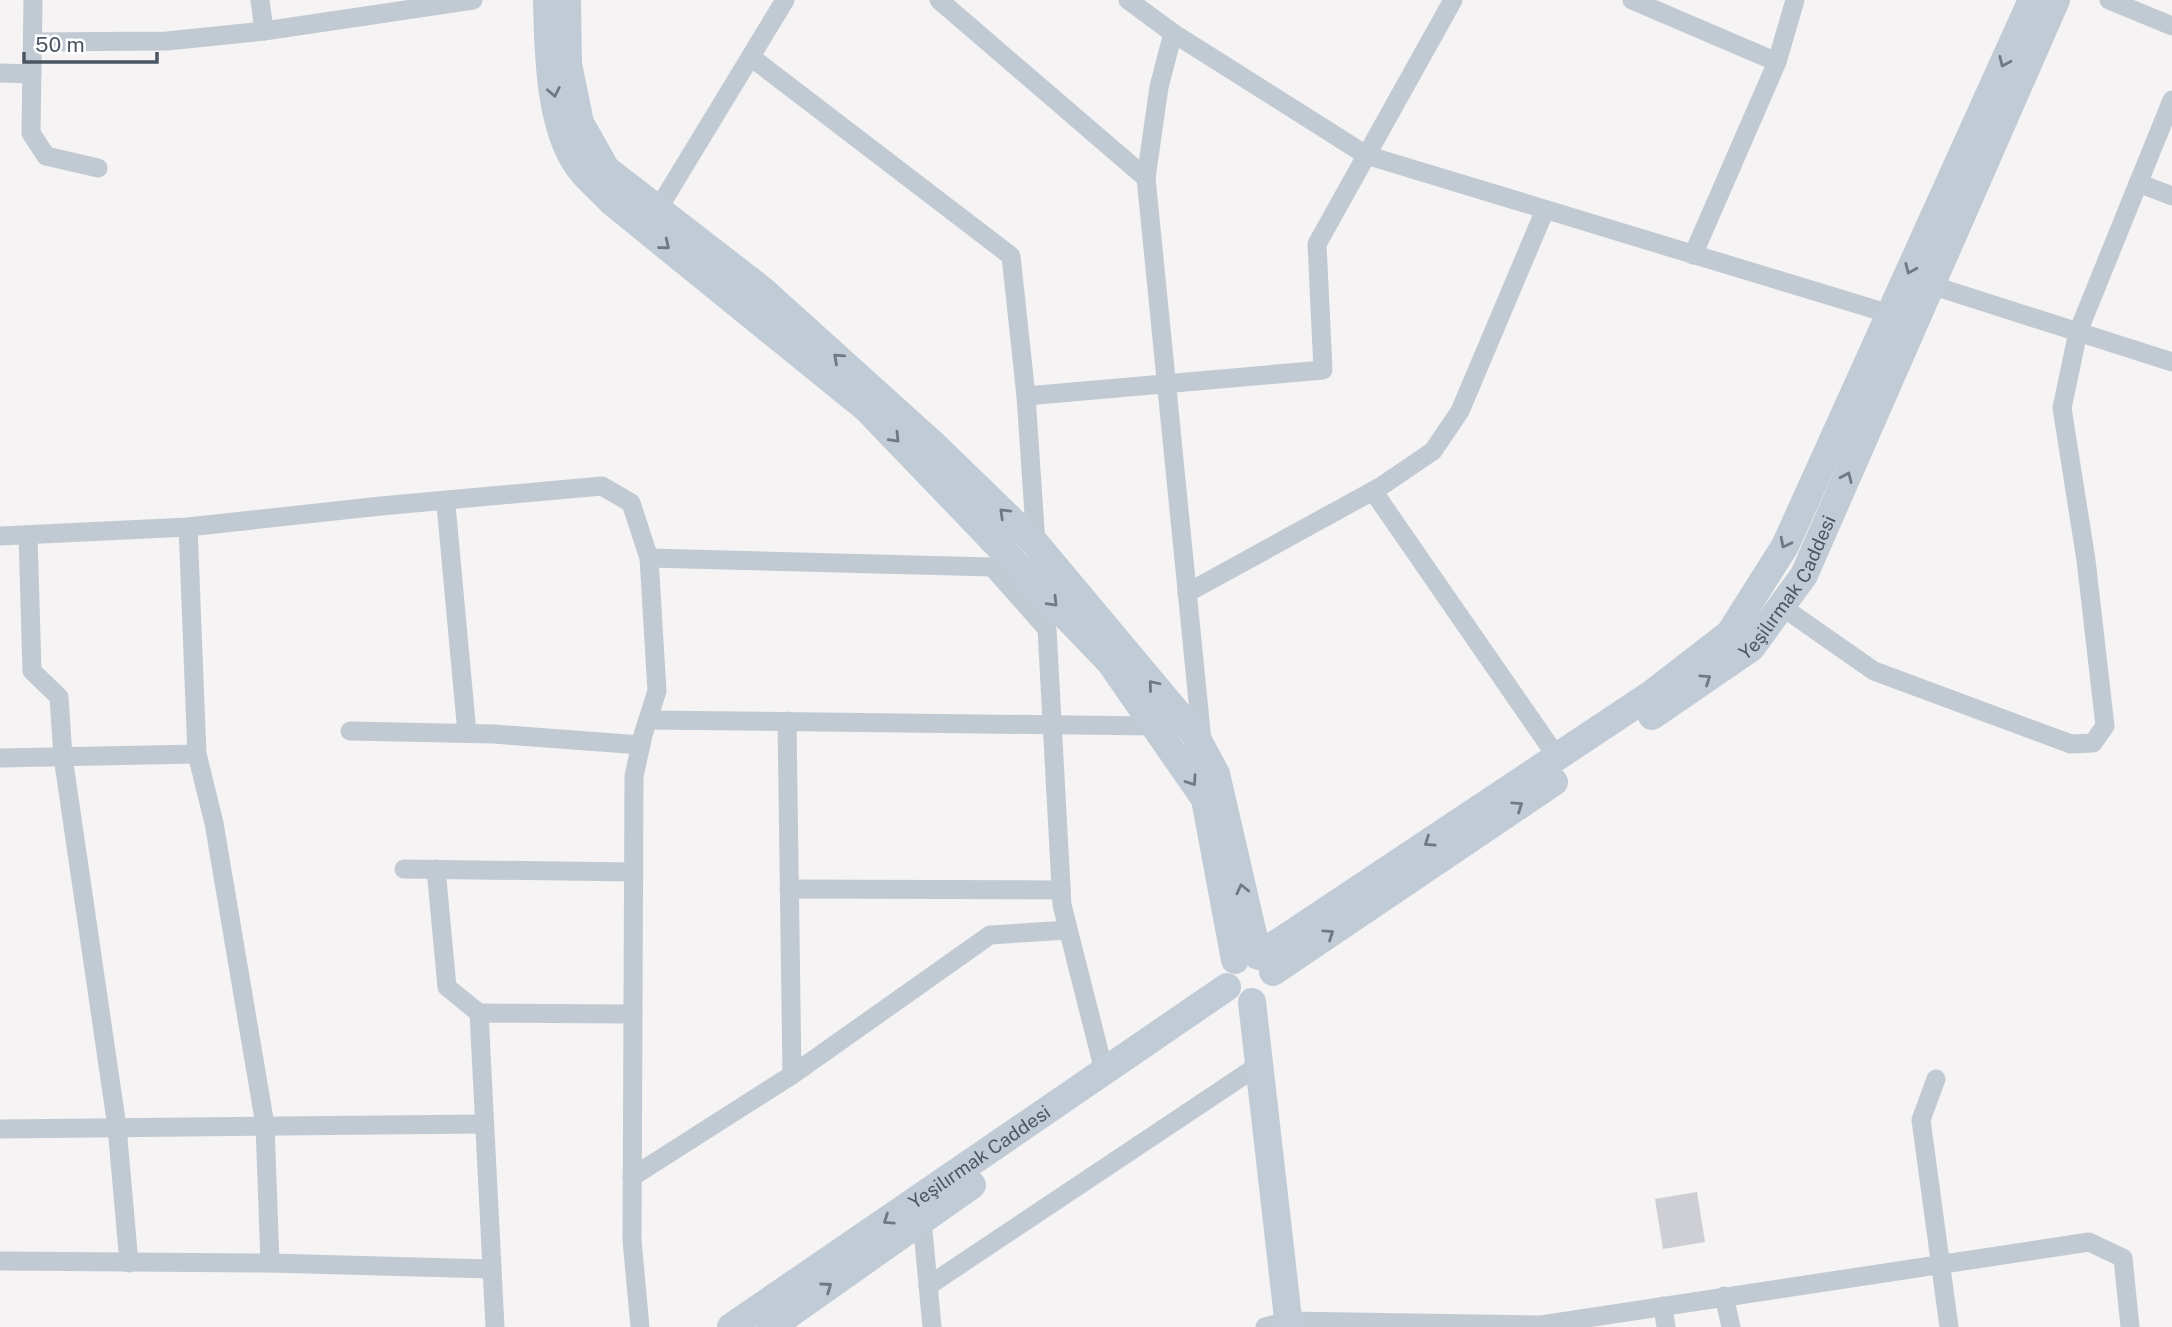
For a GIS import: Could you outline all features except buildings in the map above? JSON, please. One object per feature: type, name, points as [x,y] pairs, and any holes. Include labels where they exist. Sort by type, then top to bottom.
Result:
[{"type":"main road","points":[[547,0],[548,62],[561,127],[577,165],[612,202],[867,409],[1110,662],[1205,799],[1255,962],[1273,981],[1267,995],[1239,996]]},
{"type":"main road","points":[[567,0],[568,64],[580,123],[606,169],[761,289],[925,438],[1036,544],[1194,733],[1216,774],[1255,962]]},
{"type":"main road","name":"Yeşilırmak Caddesi","points":[[1255,962],[1650,695],[1730,633],[1785,546],[2032,0]]},
{"type":"main road","name":"Yeşilırmak Caddesi","points":[[1255,962],[1751,648],[1804,575],[2056,0]]},
{"type":"main road","points":[[1255,962],[1227,972],[1239,996],[1259,1065],[1281,1325]]},
{"type":"main road","name":"Yeşilırmak Caddesi","points":[[732,1327],[1104,1071],[1239,996]]},
{"type":"main road","name":"Yeşilırmak Caddesi","points":[[771,1327],[1239,996]]},
{"type":"street","points":[[33,0],[31,133],[46,156],[98,168]]},
{"type":"street","points":[[260,0],[264,31]]},
{"type":"street","points":[[33,42],[167,41],[264,31],[400,5],[473,0]]},
{"type":"street","points":[[658,209],[785,0]]},
{"type":"street","points":[[939,0],[1146,178]]},
{"type":"street","points":[[1128,0],[1172,33],[1366,155],[1890,314]]},
{"type":"street","points":[[1026,396],[1323,370],[1317,244],[1453,0]]},
{"type":"street","points":[[1632,0],[1777,62]]},
{"type":"street","points":[[1693,255],[1777,62],[1795,0]]},
{"type":"street","points":[[2109,0],[2172,26]]},
{"type":"street","points":[[1172,33],[1159,87],[1146,178],[1202,749]]},
{"type":"street","points":[[751,57],[1011,256],[1026,396],[1036,544]]},
{"type":"street","points":[[0,74],[32,74]]},
{"type":"street","points":[[1781,606],[1874,671],[2071,744],[2093,743],[2105,726],[2086,559],[2062,408],[2078,332],[2172,100]]},
{"type":"street","points":[[2138,183],[2172,196]]},
{"type":"street","points":[[1187,593],[1373,491],[1433,451],[1460,411],[1545,210]]},
{"type":"street","points":[[1931,285],[2172,362]]},
{"type":"street","points":[[0,536],[188,527],[602,486],[631,503],[649,558],[657,691],[634,776],[632,1240],[640,1327]]},
{"type":"street","points":[[1373,491],[1557,757]]},
{"type":"street","points":[[446,505],[467,733]]},
{"type":"street","points":[[188,527],[197,754],[214,823],[265,1125],[270,1263]]},
{"type":"street","points":[[29,535],[32,671],[59,697],[62,757],[117,1127],[129,1263]]},
{"type":"street","points":[[649,558],[992,567],[1046,629],[1062,905],[1104,1071]]},
{"type":"street","points":[[648,720],[1154,726]]},
{"type":"street","points":[[787,721],[792,1076]]},
{"type":"street","points":[[350,731],[467,733],[641,745]]},
{"type":"street","points":[[0,758],[197,754]]},
{"type":"street","points":[[404,869],[634,872]]},
{"type":"street","points":[[436,869],[447,987],[479,1013],[633,1014]]},
{"type":"street","points":[[789,889],[1061,891]]},
{"type":"street","points":[[632,1177],[792,1076],[990,935],[1068,930]]},
{"type":"street","points":[[479,1013],[495,1327]]},
{"type":"street","points":[[928,1286],[1259,1065]]},
{"type":"street","points":[[1936,1079],[1921,1120],[1949,1327]]},
{"type":"street","points":[[0,1129],[483,1125]]},
{"type":"street","points":[[922,1220],[932,1327]]},
{"type":"street","points":[[1281,1325],[1541,1326],[2089,1242],[2123,1258],[2130,1327]]},
{"type":"street","points":[[0,1261],[270,1263],[491,1269]]},
{"type":"street","points":[[1724,1296],[1731,1327]]},
{"type":"street","points":[[1663,1306],[1666,1327]]}]
